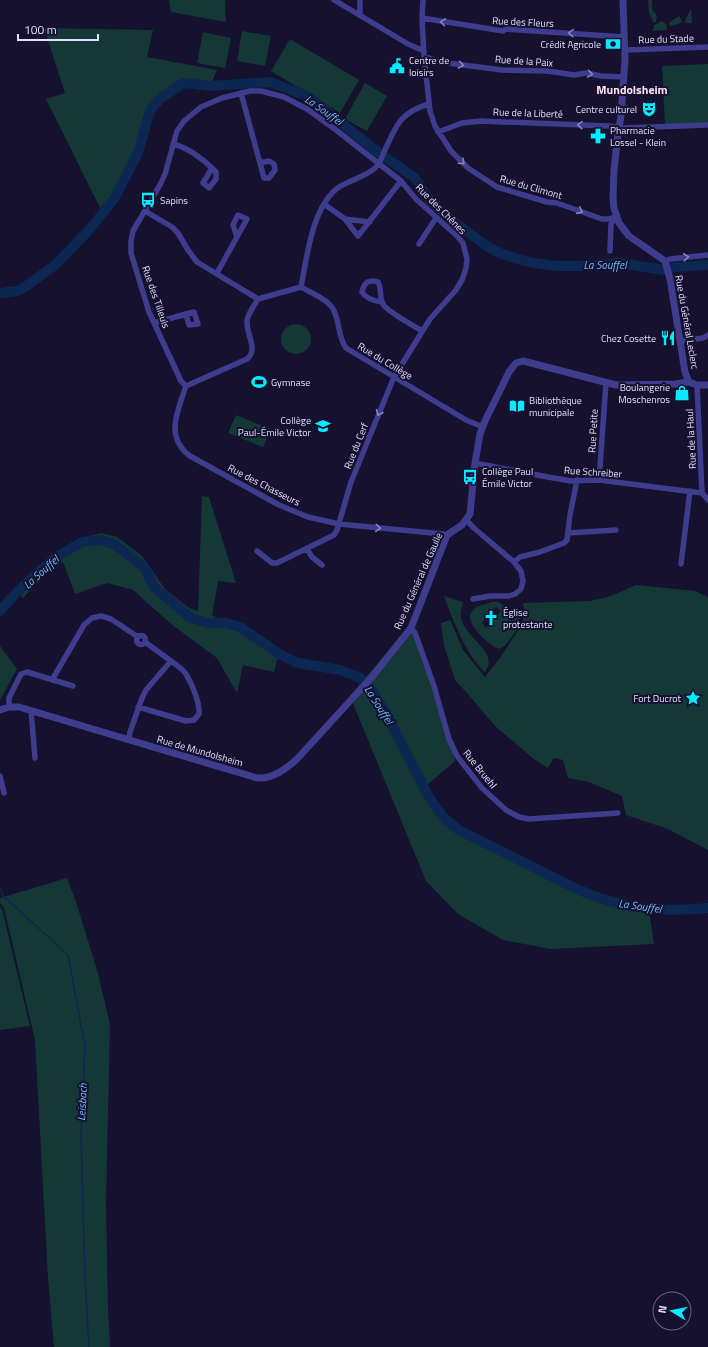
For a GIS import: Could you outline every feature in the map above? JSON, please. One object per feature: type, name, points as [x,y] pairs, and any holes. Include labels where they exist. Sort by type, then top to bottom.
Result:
[{"type":"street","name":"Rue de la Paix","points":[[334,0],[440,62],[502,70],[548,71],[574,75],[586,73],[601,76],[624,77]]},
{"type":"street","points":[[360,0],[360,16]]},
{"type":"street","name":"Rue du Climont","points":[[423,0],[422,18],[424,53],[429,104],[438,132],[446,145],[460,160],[492,184],[547,202],[557,203],[602,219],[616,217]]},
{"type":"street","points":[[623,0],[625,50],[624,77],[613,189],[613,203],[616,217],[629,236],[666,267],[670,259],[708,255]]},
{"type":"street","name":"Rue des Fleurs","points":[[422,18],[503,30],[624,37]]},
{"type":"street","name":"Rue du Stade","points":[[625,50],[708,47]]},
{"type":"street","name":"Rue des Chênes","points":[[241,92],[250,91],[273,94],[298,104],[336,130],[401,181],[416,199],[463,243],[467,264],[459,286],[430,319],[394,377]]},
{"type":"street","points":[[241,92],[260,163]]},
{"type":"street","name":"Rue des Tilleuls","points":[[186,386],[181,381],[154,323],[131,253],[131,241],[133,231],[165,174],[177,131],[184,121],[201,107],[241,92]]},
{"type":"street","points":[[186,386],[247,359],[252,354],[247,319],[258,299],[301,287],[316,219],[324,204],[335,190],[364,175],[379,163],[393,130],[404,116],[411,111],[429,104]]},
{"type":"street","name":"Rue de la Liberté","points":[[438,132],[467,122],[481,121],[618,127],[706,125]]},
{"type":"street","points":[[173,144],[208,163],[212,168]]},
{"type":"street","points":[[324,204],[345,219],[358,236],[401,181]]},
{"type":"street","points":[[145,211],[172,227],[178,233],[197,262],[258,299]]},
{"type":"street","points":[[610,251],[612,224],[616,217]]},
{"type":"street","points":[[418,244],[436,218]]},
{"type":"street","points":[[345,219],[370,222]]},
{"type":"street","points":[[217,273],[237,237]]},
{"type":"street","name":"Rue du Général Leclerc","points":[[666,267],[685,372],[689,382]]},
{"type":"street","name":"Rue du Collège","points":[[301,287],[329,304],[334,311],[342,342],[346,348],[466,420],[483,427]]},
{"type":"street","points":[[382,302],[386,308],[422,331]]},
{"type":"street","points":[[154,323],[186,314]]},
{"type":"street","points":[[680,341],[703,338],[708,335]]},
{"type":"street","points":[[473,599],[490,596],[509,596],[515,594],[521,588],[523,581],[521,571],[514,562],[466,520],[470,514],[472,506],[475,463],[483,427],[509,372],[516,363],[523,361],[606,383],[625,385],[683,384],[689,382],[697,385],[708,385]]},
{"type":"street","name":"Rue du Cerf","points":[[339,524],[351,482],[394,377]]},
{"type":"street","name":"Rue Petite","points":[[599,480],[606,383]]},
{"type":"street","name":"Rue de la Haul","points":[[697,385],[702,493]]},
{"type":"street","name":"Rue des Chasseurs","points":[[186,386],[177,412],[175,434],[177,442],[182,450],[190,456],[279,505],[308,517],[339,524],[447,535]]},
{"type":"street","name":"Rue Schreiber","points":[[475,463],[548,477],[577,480],[599,480],[702,493]]},
{"type":"street","points":[[514,562],[520,557],[540,552],[564,543],[567,540],[577,480]]},
{"type":"street","points":[[681,564],[690,491]]},
{"type":"street","points":[[702,493],[708,500]]},
{"type":"street","name":"Rue du Général de Gaulle","points":[[363,688],[410,628],[447,535],[466,520]]},
{"type":"street","points":[[257,551],[272,563],[277,563],[334,535],[338,530],[339,524]]},
{"type":"street","points":[[568,533],[616,530]]},
{"type":"street","points":[[307,549],[312,557],[322,565]]},
{"type":"street","points":[[52,680],[84,625],[92,618],[101,616],[111,619],[138,637],[136,640],[138,643],[141,645],[145,642],[180,667],[186,674],[200,707],[199,714],[194,720],[186,721],[138,707]]},
{"type":"street","name":"Rue Bruehl","points":[[410,628],[417,637],[434,686],[449,739],[457,756],[482,788],[506,810],[519,817],[529,819],[618,813]]},
{"type":"street","points":[[130,739],[130,732],[138,707],[146,690],[171,661]]},
{"type":"street","points":[[9,707],[9,698],[21,674],[27,672],[73,686]]},
{"type":"street","name":"Rue de Mundolsheim","points":[[0,710],[19,706],[130,739],[143,745],[257,778],[277,774],[288,767],[363,688]]},
{"type":"street","points":[[31,710],[35,758]]},
{"type":"street","points":[[0,776],[4,793]]},
{"type":"green space","points":[[169,0],[225,0],[226,22],[171,12]]},
{"type":"green space","points":[[648,0],[652,0],[652,9],[657,16],[656,22],[653,22],[649,12]]},
{"type":"green space","points":[[691,9],[692,23],[686,23],[685,21]]},
{"type":"green space","points":[[679,16],[682,21],[681,23],[671,26],[669,25],[670,22]]},
{"type":"green space","points":[[662,21],[666,24],[667,30],[653,31],[654,25]]},
{"type":"green space","points":[[44,28],[153,30],[147,57],[217,70],[211,84],[189,81],[156,109],[115,203],[104,216],[46,99],[65,93]]},
{"type":"green space","points":[[242,31],[271,36],[265,66],[237,61]]},
{"type":"green space","points":[[203,32],[231,38],[225,68],[197,63]]},
{"type":"green space","points":[[290,39],[359,80],[340,113],[271,71]]},
{"type":"green space","points":[[708,64],[708,124],[665,125],[662,66]]},
{"type":"green space","points":[[365,83],[387,96],[367,131],[345,119]]},
{"type":"green space","points":[[296,324],[302,325],[310,333],[310,345],[302,353],[296,354],[290,353],[282,345],[281,339],[282,333],[290,325]]},
{"type":"green space","points":[[236,415],[270,429],[263,447],[228,433]]},
{"type":"green space","points":[[202,496],[209,497],[236,583],[218,581],[212,615],[254,639],[278,656],[274,672],[243,665],[237,693],[217,658],[171,624],[133,590],[107,583],[75,594],[63,562],[44,575],[23,598],[18,593],[35,569],[78,539],[101,533],[117,537],[142,556],[165,589],[189,608],[198,611]]},
{"type":"green space","points":[[636,585],[695,591],[708,597],[708,850],[668,829],[626,815],[622,796],[589,782],[568,778],[563,760],[554,758],[548,768],[535,760],[495,726],[455,680],[444,645],[441,623],[450,620],[463,650],[485,677],[500,658],[522,624],[524,611],[523,603],[590,601],[611,596]]},
{"type":"green space","points":[[444,596],[463,602],[461,618],[464,625],[485,651],[488,658],[488,665],[485,672],[478,665],[466,647]]},
{"type":"green space","points":[[492,602],[498,602],[520,617],[514,634],[502,648],[499,649],[490,644],[472,625],[470,615],[476,607]],"holes":[[[496,607],[501,611],[486,628],[482,623]]]},
{"type":"green space","points":[[409,627],[425,653],[443,713],[455,761],[427,785],[454,828],[603,896],[648,904],[654,944],[551,949],[503,940],[458,914],[426,881],[350,696]]},
{"type":"green space","points":[[0,646],[17,669],[0,700]]},
{"type":"green space","points":[[67,878],[98,973],[110,1025],[106,1202],[110,1347],[54,1347],[48,1278],[35,1040],[4,908],[0,903],[0,898]]},
{"type":"green space","points":[[0,906],[2,909],[30,1026],[0,1030]]},
{"type":"waterway","name":"La Souffel","points":[[0,293],[17,291],[25,287],[55,265],[90,229],[114,199],[138,153],[152,108],[161,98],[182,84],[190,83],[209,86],[270,82],[309,97],[375,150],[415,178],[428,198],[450,219],[488,247],[502,254],[528,262],[556,266],[587,266],[620,263],[664,270],[675,267],[708,265]]},
{"type":"waterway","name":"La Souffel","points":[[0,611],[16,593],[53,559],[82,542],[101,540],[114,544],[145,568],[154,587],[191,618],[208,623],[226,623],[240,627],[281,655],[298,663],[341,670],[360,678],[370,687],[385,712],[430,799],[444,818],[459,830],[591,895],[623,904],[657,909],[674,910],[708,908]]},
{"type":"waterway","name":"Leisbach","points":[[0,887],[3,896],[68,955],[85,1046],[81,1135],[85,1276],[89,1347]]},
{"type":"place","name":"Crédit Agricole","points":[[613,44]]},
{"type":"place","name":"Centre de loisirs","points":[[397,66]]},
{"type":"place","name":"Centre culturel","points":[[649,109]]},
{"type":"place","name":"Pharmacie Lossel - Klein","points":[[598,136]]},
{"type":"place","name":"Sapins","points":[[148,200]]},
{"type":"place","name":"Chez Cosette","points":[[668,338]]},
{"type":"place","name":"Gymnase","points":[[259,382]]},
{"type":"place","name":"Boulangerie Moschenros","points":[[682,393]]},
{"type":"place","name":"Bibliothèque municipale","points":[[517,406]]},
{"type":"place","name":"Collège Paul-Émile Victor","points":[[323,426]]},
{"type":"place","name":"Collège Paul Émile Victor","points":[[470,477]]},
{"type":"place","name":"Église protestante","points":[[491,618]]},
{"type":"place","name":"Fort Ducrot","points":[[693,698]]},
{"type":"district","name":"Mundolsheim","points":[[632,89]]}]
